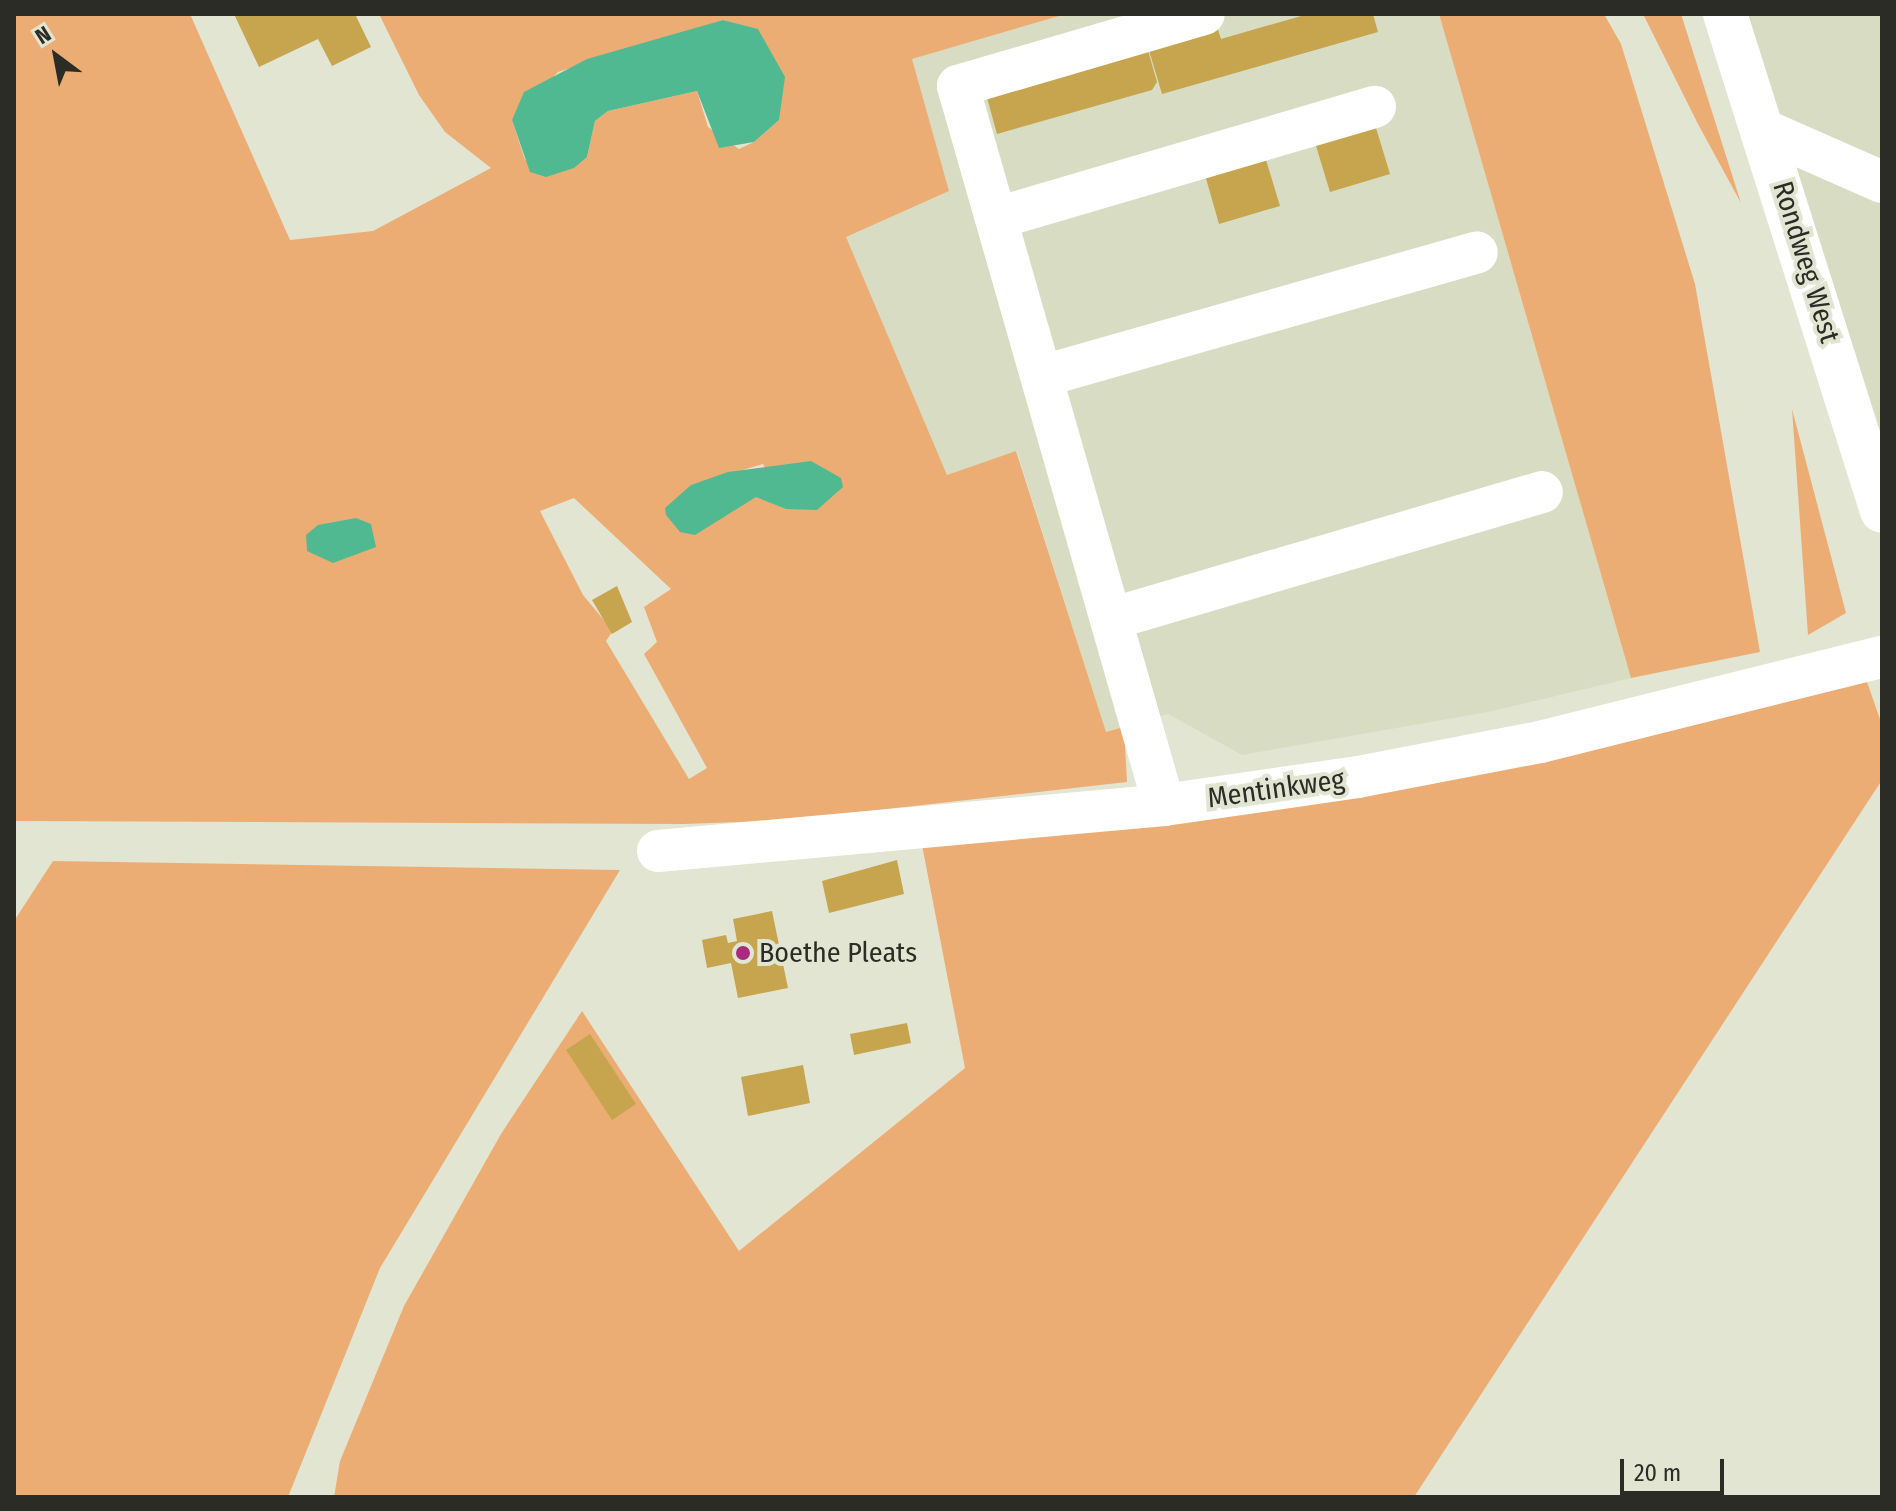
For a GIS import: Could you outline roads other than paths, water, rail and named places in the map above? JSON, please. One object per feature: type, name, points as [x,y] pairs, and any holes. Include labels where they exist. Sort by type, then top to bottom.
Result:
[{"type":"main road","name":"Rondweg West","points":[[1725,14],[1882,511]]},
{"type":"street","points":[[1164,805],[1114,618],[958,86],[1204,14]]},
{"type":"street","points":[[997,218],[1375,107]]},
{"type":"street","points":[[1764,130],[1882,182]]},
{"type":"street","points":[[1043,376],[1477,252]]},
{"type":"street","points":[[1114,618],[1542,492]]},
{"type":"street","name":"Mentinkweg","points":[[658,851],[1164,805],[1540,742],[1882,657]]},
{"type":"place","name":"Boethe Pleats","points":[[743,953]]}]
